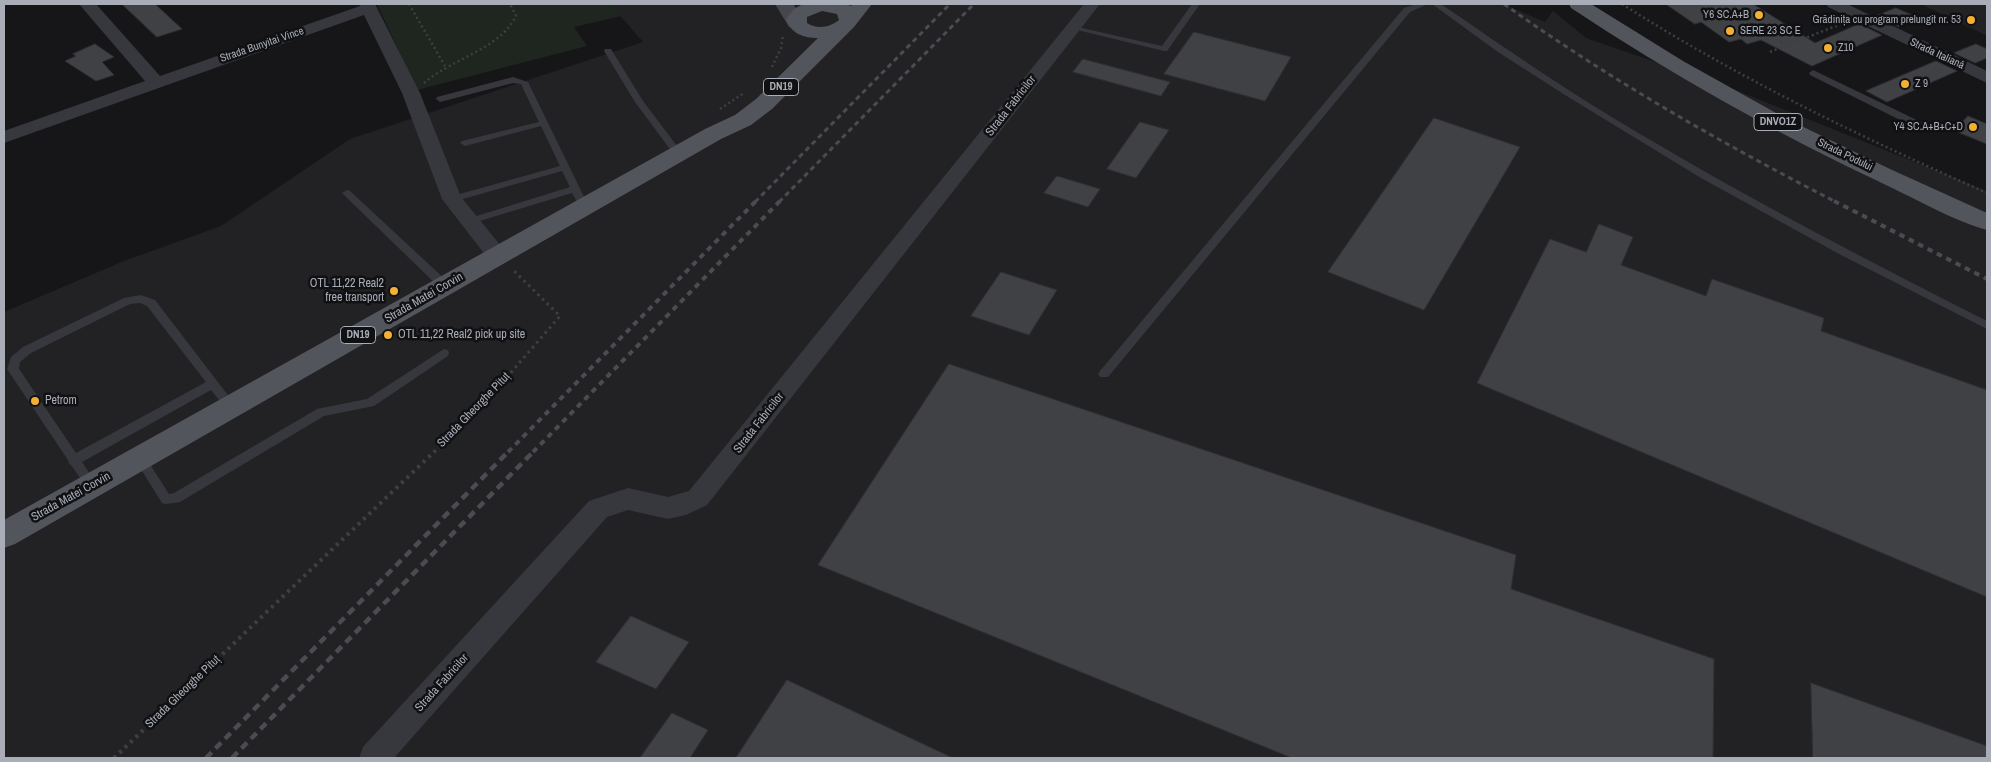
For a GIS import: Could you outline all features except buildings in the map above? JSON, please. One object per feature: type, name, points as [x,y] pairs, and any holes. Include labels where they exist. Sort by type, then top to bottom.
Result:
[{"type":"main road","points":[[784,4],[792,26]]},
{"type":"main road","name":"Strada Matei Corvin","points":[[4,534],[498,256],[579,198],[678,154],[743,120],[764,104],[863,4]]},
{"type":"main road","name":"Strada Podului","points":[[1578,4],[1701,80],[1780,123],[1863,165],[1987,222]]},
{"type":"main road","name":"Strada Podului","points":[[1598,4],[1718,76],[1790,115],[1916,177],[1987,208]]},
{"type":"main road","points":[[817,5],[842,8],[849,15],[845,24],[814,32],[792,26],[798,15],[817,5]]},
{"type":"main road","name":"Strada Matei Corvin","points":[[713,134],[783,67],[794,47],[792,26]]},
{"type":"street","points":[[87,4],[156,82]]},
{"type":"street","name":"Strada Fabricilor","points":[[374,758],[598,509],[628,499],[668,508],[686,504],[698,498],[1092,4]]},
{"type":"street","name":"Strada Italiană","points":[[1834,4],[1987,78]]},
{"type":"street","points":[[368,6],[411,93],[452,198],[498,256]]},
{"type":"street","name":"Strada Bunyitai Vince","points":[[4,137],[368,6]]},
{"type":"lane","points":[[1073,28],[1164,49],[1196,4]]},
{"type":"lane","points":[[1104,374],[1407,10],[1424,4]]},
{"type":"lane","points":[[1436,4],[1549,80],[1716,183],[1987,325]]},
{"type":"lane","points":[[608,51],[639,102],[678,154]]},
{"type":"lane","points":[[1813,73],[1901,117],[1919,123]]},
{"type":"lane","points":[[440,99],[520,79],[524,82],[579,198],[470,221]]},
{"type":"lane","points":[[465,142],[544,123]]},
{"type":"lane","points":[[452,198],[565,167]]},
{"type":"lane","points":[[347,193],[445,286]]},
{"type":"lane","points":[[92,486],[73,461],[12,369],[14,360],[27,350],[128,302],[141,300],[151,304],[231,407]]},
{"type":"lane","points":[[140,458],[166,499],[176,498],[321,412],[370,403],[444,353]]},
{"type":"lane","points":[[73,461],[212,384]]},
{"type":"path","points":[[409,4],[445,66]]},
{"type":"path","points":[[411,93],[445,66],[507,31],[516,16],[510,4]]},
{"type":"path","points":[[1622,4],[1729,67],[1854,134],[1987,193]]},
{"type":"path","points":[[1721,4],[1787,46]]},
{"type":"path","points":[[1770,52],[1859,17]]},
{"type":"path","points":[[770,71],[792,26]]},
{"type":"path","points":[[719,109],[750,89]]},
{"type":"path","name":"Strada Gheorghe Pituț","points":[[114,758],[482,406],[560,316],[498,256]]},
{"type":"shaded area","points":[[377,4],[614,4],[621,16],[574,27],[587,46],[417,90]]},
{"type":"shaded area","points":[[610,4],[1503,4],[1545,22],[1553,11],[1586,38],[1728,87],[1987,191],[1987,758],[4,758],[4,312],[124,261],[221,226],[350,139],[643,42]]},
{"type":"shaded area","name":"Grădinița cu program prelungit nr. 53","points":[[1921,4],[1987,4],[1987,36]]},
{"type":"railway","points":[[755,202],[950,4]]},
{"type":"railway","points":[[779,202],[974,4]]},
{"type":"railway","points":[[1504,4],[1584,58],[1666,109],[1750,157],[1836,202]]},
{"type":"railway","points":[[508,452],[756,201]]},
{"type":"railway","points":[[533,452],[780,201]]},
{"type":"railway","points":[[1834,201],[1987,279]]},
{"type":"railway","points":[[206,758],[509,451]]},
{"type":"railway","points":[[232,758],[534,451]]},
{"type":"place","name":"Y6 SC.A+B","points":[[1759,15]]},
{"type":"place","name":"Grădinița cu program prelungit nr. 53","points":[[1971,20]]},
{"type":"place","name":"SERE 23 SC E","points":[[1730,31]]},
{"type":"place","name":"Z10","points":[[1828,48]]},
{"type":"place","name":"Z 9","points":[[1905,84]]},
{"type":"place","name":"Y4 SC.A+B+C+D","points":[[1973,127]]},
{"type":"place","name":"OTL 11,22 Real2 free transport","points":[[394,291]]},
{"type":"place","name":"OTL 11,22 Real2 pick up site","points":[[388,335]]},
{"type":"place","name":"Petrom","points":[[35,401]]}]
